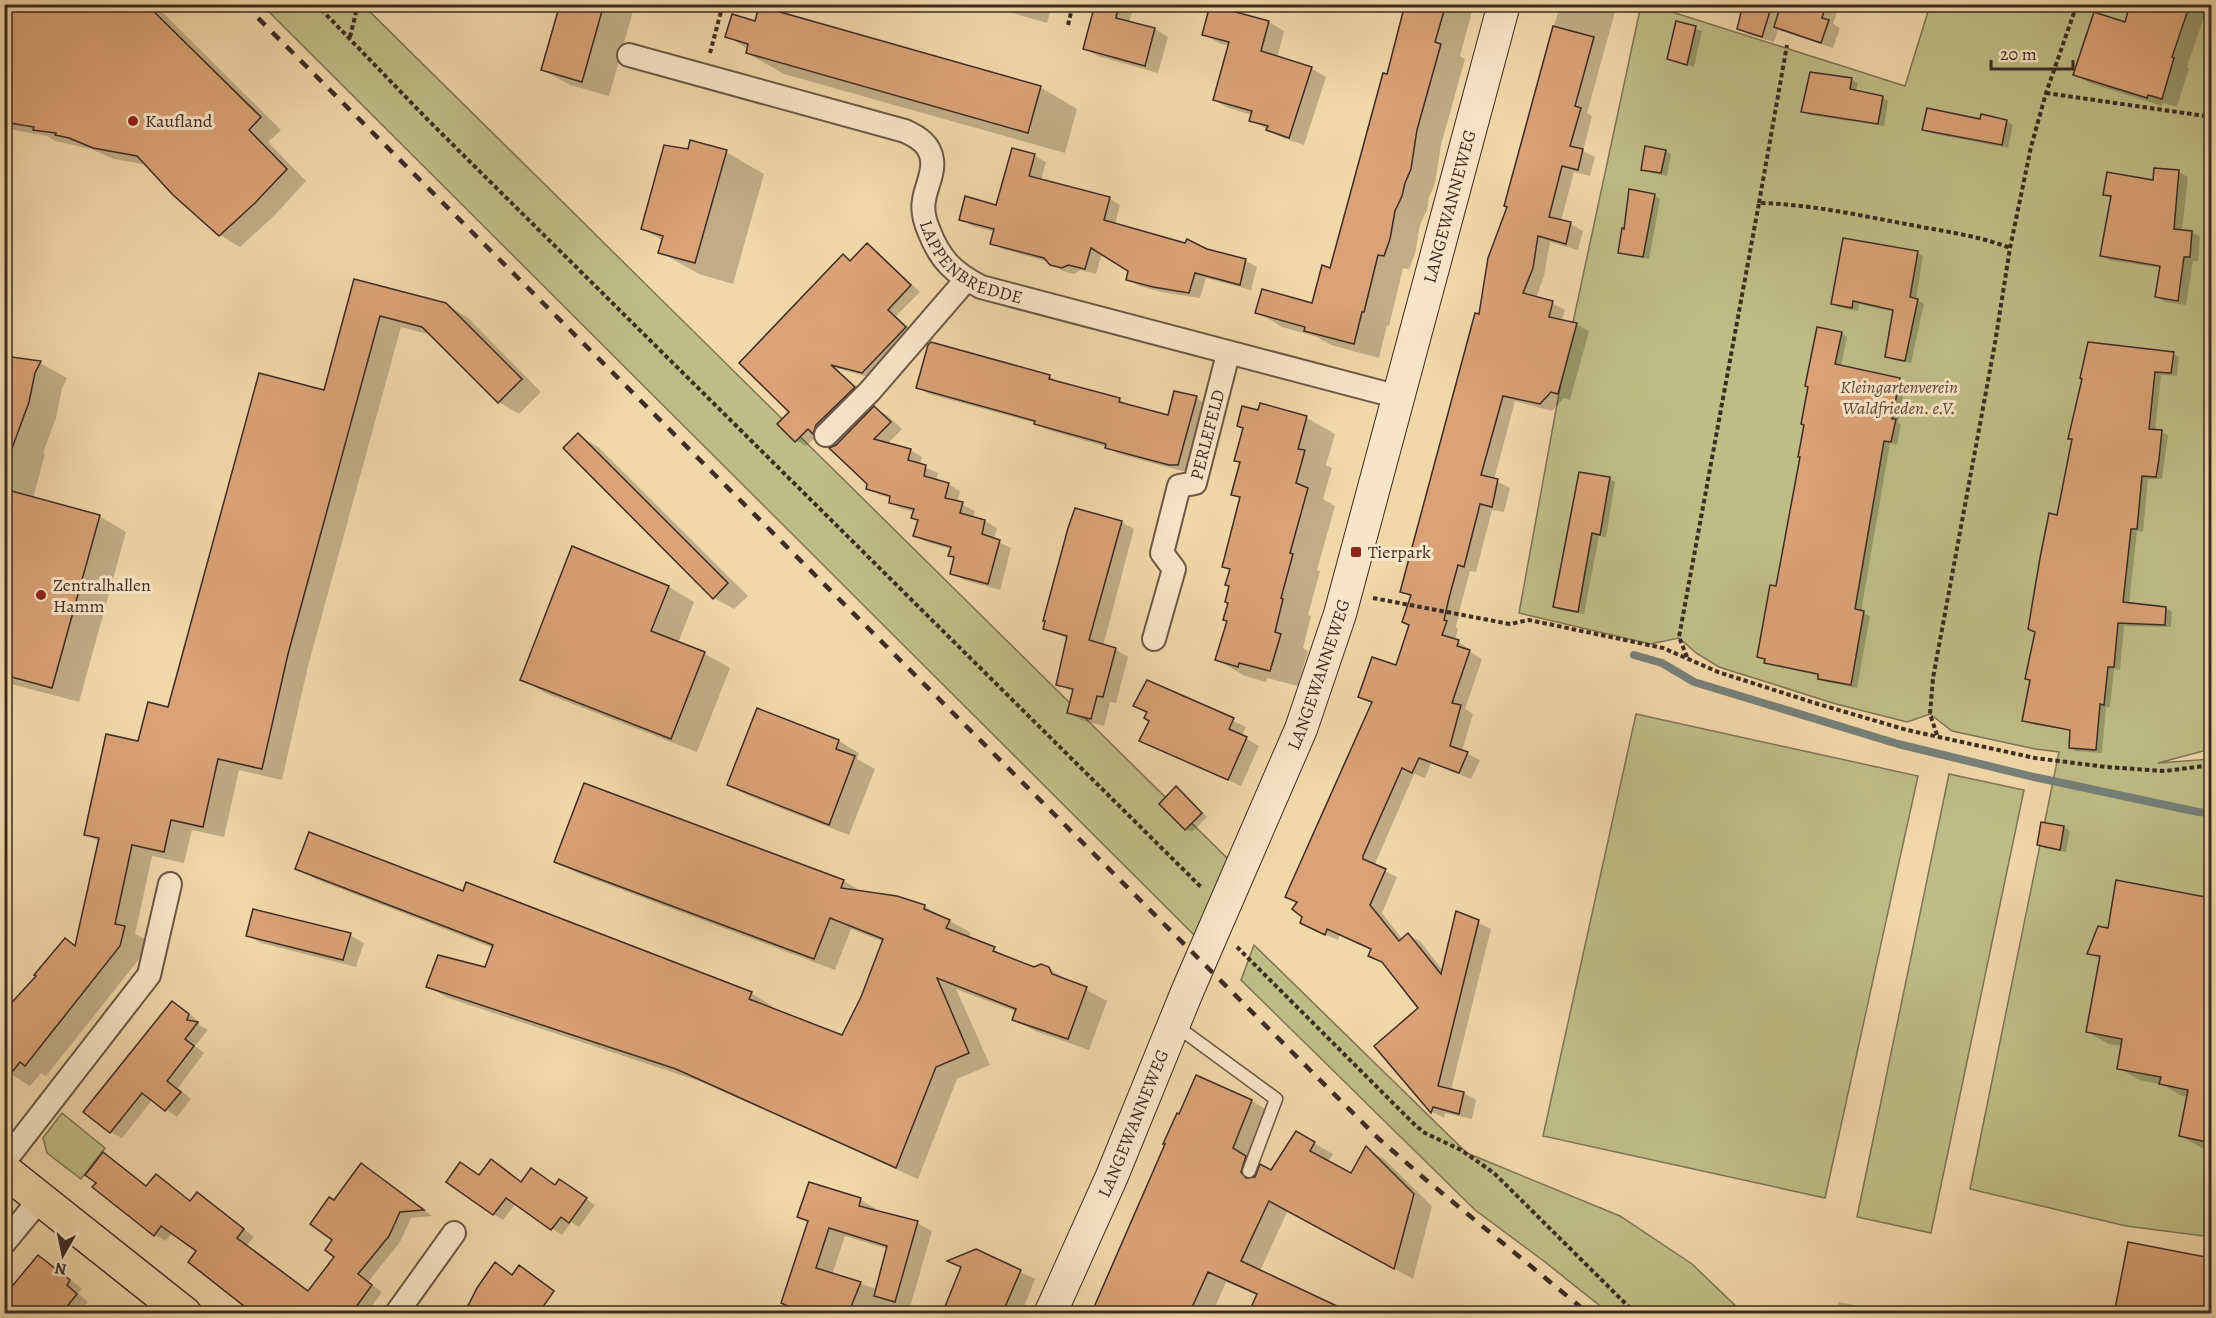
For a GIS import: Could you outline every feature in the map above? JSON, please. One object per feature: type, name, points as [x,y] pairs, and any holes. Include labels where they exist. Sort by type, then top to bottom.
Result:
[{"type":"main road","points":[[4,1170],[185,1314]]},
{"type":"street","name":"LANGEWANNEWEG","points":[[1050,1314],[1112,1176],[1174,1024],[1301,729],[1340,614],[1504,4]]},
{"type":"street","name":"LAPPENBREDDE","points":[[629,55],[905,131],[919,138],[929,148],[933,161],[923,202],[924,220],[939,255],[966,280],[981,287],[1228,354],[1399,397]]},
{"type":"street","points":[[826,435],[870,391],[966,280]]},
{"type":"street","name":"PERLEFELD","points":[[1154,639],[1174,569],[1162,553],[1179,486],[1195,483],[1228,354]]},
{"type":"street","points":[[4,1162],[149,975],[170,884]]},
{"type":"street","points":[[4,1243],[41,1198]]},
{"type":"street","points":[[396,1314],[454,1233]]},
{"type":"lane","points":[[1174,1024],[1276,1099],[1249,1171]]},
{"type":"path","points":[[316,4],[428,120],[1200,886],[1220,919],[1250,958],[1416,1126],[1425,1133],[1461,1150],[1494,1173],[1636,1314]]},
{"type":"path","points":[[350,37],[358,4]]},
{"type":"path","points":[[704,76],[723,4]]},
{"type":"path","points":[[1068,25],[1073,4]]},
{"type":"path","points":[[1937,735],[1930,714],[1933,678],[1995,343],[2010,248],[2031,147],[2046,93],[2077,4]]},
{"type":"path","points":[[1687,658],[1679,638],[1787,45]]},
{"type":"path","points":[[2046,93],[2211,117]]},
{"type":"path","points":[[1759,203],[1780,203],[1886,220],[1988,239],[2010,248]]},
{"type":"path","points":[[1345,592],[1510,624],[1529,620],[1663,648],[1718,672],[1818,704],[1907,730],[2035,758],[2106,767],[2164,771],[2211,765]]},
{"type":"path","points":[[2211,677],[2206,735],[2211,752]]},
{"type":"green space","points":[[262,5],[363,5],[1233,864],[1199,940]]},
{"type":"green space","name":"Kleingartenverein Waldfrieden. e.V.","points":[[1641,5],[1650,5],[1905,86],[1930,5],[2211,5],[2211,749],[2158,763],[2211,759],[2211,1237],[2126,1226],[1970,1189],[2059,752],[1952,731],[1930,714],[1907,722],[1836,704],[1719,667],[1696,653],[1679,638],[1650,644],[1519,613],[1566,355]]},
{"type":"green space","points":[[1636,714],[1918,776],[1825,1198],[1543,1136]]},
{"type":"green space","points":[[1949,774],[2024,790],[1931,1233],[1857,1217]]},
{"type":"green space","points":[[1254,945],[1467,1153],[1620,1216],[1692,1264],[1743,1313],[1609,1313],[1475,1210],[1241,980]]},
{"type":"green space","points":[[62,1113],[105,1148],[81,1179],[47,1153],[43,1138]]},
{"type":"building","name":"Kaufland","points":[[4,4],[146,4],[261,117],[249,130],[287,169],[219,236],[173,195],[137,156],[93,148],[55,135],[56,133],[33,130],[34,127],[4,122]]},
{"type":"building","points":[[560,4],[604,4],[582,82],[541,70]]},
{"type":"building","points":[[1095,4],[1119,4],[1116,18],[1155,28],[1145,66],[1083,49]]},
{"type":"building","points":[[1405,4],[1446,4],[1435,42],[1441,44],[1417,130],[1411,169],[1395,211],[1384,256],[1378,255],[1354,344],[1304,331],[1305,327],[1255,313],[1262,289],[1312,303],[1322,265],[1330,268],[1383,73],[1387,74]]},
{"type":"building","points":[[1743,4],[1751,4],[1770,11],[1762,37],[1737,29]]},
{"type":"building","points":[[1781,4],[1826,4],[1822,18],[1829,20],[1821,43],[1774,27]]},
{"type":"building","points":[[2130,4],[2190,4],[2172,57],[2174,58],[2162,99],[2148,95],[2147,98],[2073,75],[2094,12],[2125,22]]},
{"type":"building","points":[[1210,5],[1269,21],[1261,51],[1312,67],[1289,138],[1266,130],[1268,126],[1249,121],[1252,111],[1213,100],[1229,42],[1202,35]]},
{"type":"building","points":[[759,6],[1041,86],[1028,133],[746,53],[748,44],[725,37],[732,14],[755,21]]},
{"type":"building","points":[[1676,21],[1696,26],[1687,65],[1667,59]]},
{"type":"building","points":[[1553,26],[1594,37],[1575,106],[1581,108],[1570,146],[1583,149],[1578,170],[1562,166],[1549,217],[1571,222],[1566,244],[1538,236],[1533,268],[1523,293],[1553,301],[1549,317],[1577,323],[1558,394],[1551,392],[1540,404],[1503,396],[1481,475],[1498,479],[1492,507],[1480,504],[1464,567],[1458,565],[1449,598],[1444,620],[1447,621],[1442,635],[1459,640],[1457,646],[1470,650],[1452,703],[1461,705],[1450,746],[1468,752],[1459,773],[1419,758],[1412,773],[1402,768],[1363,856],[1363,859],[1386,869],[1370,905],[1399,941],[1408,933],[1441,974],[1456,911],[1479,920],[1438,1086],[1464,1092],[1459,1114],[1433,1107],[1431,1113],[1374,1046],[1418,1008],[1382,962],[1368,956],[1371,949],[1327,929],[1325,935],[1300,923],[1302,917],[1292,909],[1297,902],[1285,897],[1372,702],[1358,697],[1372,657],[1396,665],[1409,625],[1402,622],[1411,595],[1400,592],[1475,313],[1479,314],[1488,258],[1507,207],[1504,206]]},
{"type":"building","points":[[1810,72],[1852,78],[1850,89],[1883,96],[1878,124],[1801,112]]},
{"type":"building","points":[[1927,108],[1980,119],[1981,114],[2007,120],[2002,145],[1922,130]]},
{"type":"building","points":[[690,140],[727,150],[695,263],[658,253],[663,236],[641,229],[664,145],[688,149]]},
{"type":"building","points":[[1645,146],[1666,150],[1661,173],[1641,170]]},
{"type":"building","points":[[1012,148],[1035,154],[1029,176],[1110,197],[1104,220],[1185,243],[1187,239],[1207,249],[1246,259],[1240,285],[1195,273],[1189,293],[1126,280],[1128,271],[1091,248],[1085,269],[1068,265],[1062,268],[1050,265],[1044,258],[990,244],[994,229],[959,220],[965,196],[996,205]]},
{"type":"building","points":[[2154,168],[2179,170],[2174,229],[2192,231],[2190,257],[2184,257],[2178,301],[2155,297],[2160,266],[2100,256],[2111,196],[2103,195],[2107,172],[2153,180]]},
{"type":"building","points":[[1629,189],[1655,194],[1643,257],[1618,253],[1622,228],[1624,229]]},
{"type":"building","points":[[1843,238],[1918,251],[1910,297],[1918,299],[1905,361],[1885,357],[1893,310],[1853,301],[1852,308],[1831,304]]},
{"type":"building","points":[[867,243],[911,285],[888,310],[906,327],[862,373],[831,365],[855,387],[816,425],[813,434],[808,429],[795,442],[777,424],[789,412],[739,363],[843,254],[850,261]]},
{"type":"building","points":[[354,279],[446,303],[522,379],[498,403],[422,327],[380,316],[288,654],[262,769],[218,759],[203,827],[171,820],[164,852],[132,845],[115,924],[125,926],[120,946],[25,1066],[20,1062],[4,1082],[4,1011],[36,976],[34,975],[65,938],[75,946],[99,838],[84,835],[106,734],[138,741],[148,702],[168,707],[259,373],[324,390]]},
{"type":"building","points":[[1817,327],[1842,332],[1835,364],[1900,378],[1892,419],[1896,419],[1891,442],[1884,441],[1855,609],[1864,611],[1851,685],[1818,679],[1818,674],[1764,663],[1765,659],[1757,657],[1770,585],[1776,586],[1800,457],[1798,457],[1804,425],[1801,424],[1808,387],[1805,386]]},
{"type":"building","points":[[931,342],[1050,375],[1049,379],[1120,398],[1119,402],[1168,415],[1174,391],[1197,396],[1178,465],[1169,465],[1105,448],[1106,444],[1034,424],[1035,421],[916,388],[928,345]]},
{"type":"building","points":[[2088,342],[2174,352],[2171,373],[2155,372],[2149,429],[2162,430],[2159,459],[2156,477],[2142,476],[2137,529],[2131,529],[2123,602],[2166,607],[2165,625],[2118,623],[2114,667],[2108,667],[2104,705],[2100,704],[2096,750],[2069,748],[2070,730],[2022,721],[2030,680],[2025,679],[2035,632],[2028,629],[2040,558],[2049,513],[2057,515],[2072,439],[2068,439]]},
{"type":"building","points":[[4,356],[41,361],[35,373],[29,402],[7,462],[4,462]]},
{"type":"building","points":[[1260,403],[1307,416],[1298,449],[1305,450],[1296,483],[1308,488],[1290,553],[1293,554],[1275,632],[1281,634],[1270,671],[1239,663],[1238,667],[1215,660],[1227,621],[1223,620],[1228,603],[1225,602],[1229,586],[1225,585],[1230,569],[1222,567],[1240,497],[1231,495],[1240,462],[1234,461],[1243,428],[1237,426],[1242,406],[1258,410]]},
{"type":"building","points":[[874,406],[891,422],[874,439],[911,449],[908,460],[926,465],[924,476],[949,483],[945,498],[963,502],[960,513],[985,520],[982,534],[1000,540],[988,584],[950,574],[954,557],[948,556],[951,547],[913,536],[918,520],[911,518],[914,509],[889,503],[890,496],[866,489],[867,484],[829,448],[836,445]]},
{"type":"building","points":[[578,433],[728,583],[713,599],[563,448]]},
{"type":"building","points":[[1579,472],[1610,477],[1600,535],[1592,533],[1578,612],[1553,607]]},
{"type":"building","name":"Zentralhallen Hamm","points":[[4,489],[100,515],[52,688],[4,675]]},
{"type":"building","points":[[1075,508],[1122,521],[1089,640],[1116,648],[1103,697],[1097,696],[1091,719],[1067,713],[1073,689],[1056,685],[1067,636],[1043,629],[1045,621],[1043,621]]},
{"type":"building","points":[[572,546],[669,586],[651,631],[705,652],[671,739],[520,680]]},
{"type":"building","points":[[1147,680],[1234,718],[1229,729],[1247,737],[1228,780],[1139,741],[1149,721],[1144,718],[1147,712],[1133,706]]},
{"type":"building","points":[[757,708],[839,740],[836,749],[855,756],[829,825],[727,785]]},
{"type":"building","points":[[584,783],[844,880],[841,888],[897,896],[925,905],[924,909],[950,920],[946,928],[995,947],[993,951],[1034,967],[1041,964],[1049,967],[1052,974],[1087,987],[1068,1039],[1012,1020],[1016,1009],[937,978],[969,1053],[936,1067],[896,1168],[676,1069],[426,987],[438,955],[485,967],[493,945],[295,869],[309,832],[463,891],[466,882],[752,992],[749,999],[842,1035],[861,997],[883,939],[830,918],[814,959],[554,862]]},
{"type":"building","points":[[1176,786],[1202,813],[1185,830],[1159,804]]},
{"type":"building","points":[[2041,822],[2064,826],[2060,850],[2037,845]]},
{"type":"building","points":[[2116,880],[2211,898],[2211,1143],[2179,1136],[2188,1090],[2159,1084],[2161,1077],[2117,1069],[2122,1039],[2086,1032],[2100,956],[2087,954],[2098,926],[2108,928]]},
{"type":"building","points":[[253,909],[351,933],[343,960],[246,936]]},
{"type":"building","points":[[172,1001],[189,1014],[187,1020],[198,1022],[185,1039],[194,1046],[167,1081],[181,1092],[165,1111],[142,1093],[110,1133],[83,1112]]},
{"type":"building","points":[[1196,1075],[1252,1100],[1233,1148],[1246,1156],[1241,1172],[1246,1178],[1255,1177],[1260,1164],[1271,1170],[1296,1131],[1315,1142],[1310,1151],[1351,1173],[1366,1146],[1414,1194],[1394,1269],[1269,1201],[1241,1261],[1354,1314],[1248,1314],[1257,1294],[1208,1272],[1189,1314],[1091,1314],[1165,1144],[1163,1144]]},
{"type":"building","points":[[103,1152],[146,1186],[156,1174],[190,1201],[197,1192],[244,1229],[237,1238],[308,1291],[334,1257],[325,1250],[332,1240],[310,1224],[329,1197],[334,1200],[361,1163],[424,1210],[400,1212],[389,1236],[358,1274],[372,1285],[351,1314],[254,1314],[188,1262],[196,1251],[161,1226],[154,1236],[92,1187],[96,1183],[85,1175]]},
{"type":"building","points":[[491,1159],[521,1182],[531,1168],[555,1185],[559,1179],[587,1198],[569,1223],[561,1217],[551,1230],[506,1198],[493,1215],[446,1182],[460,1162],[479,1175]]},
{"type":"building","points":[[809,1182],[861,1198],[859,1206],[918,1221],[895,1302],[874,1296],[887,1246],[829,1228],[816,1268],[861,1282],[848,1314],[806,1314],[781,1303],[808,1221],[797,1217]]},
{"type":"building","points":[[2128,1242],[2211,1258],[2211,1314],[2114,1314]]},
{"type":"building","points":[[976,1249],[1021,1270],[1002,1314],[942,1314],[961,1267],[947,1261]]},
{"type":"building","points":[[38,1255],[70,1280],[67,1285],[77,1294],[61,1314],[4,1314],[4,1296]]},
{"type":"building","points":[[495,1262],[512,1275],[519,1265],[554,1291],[538,1314],[464,1314],[477,1288]]},
{"type":"waterway","points":[[1634,655],[1662,663],[1694,682],[1898,744],[2034,777],[2212,813]]},
{"type":"railway","points":[[244,4],[1378,1138],[1589,1314]]},
{"type":"place","name":"Kaufland","points":[[133,121]]},
{"type":"place","name":"Tierpark","points":[[1356,552]]},
{"type":"place","name":"Zentralhallen Hamm","points":[[41,595]]}]
